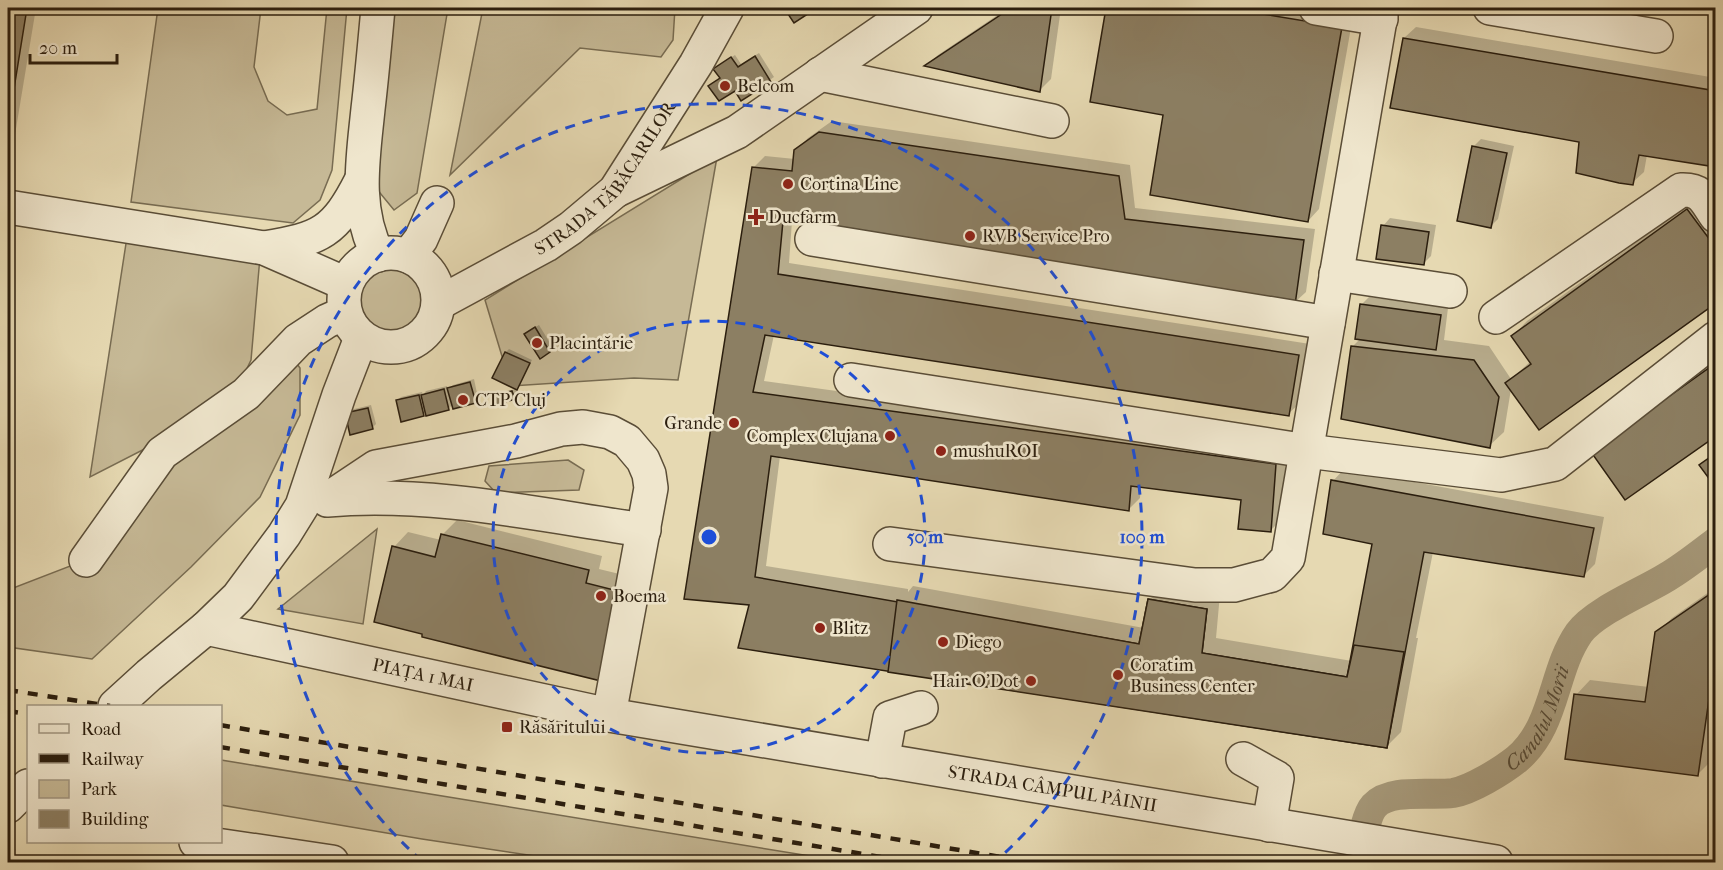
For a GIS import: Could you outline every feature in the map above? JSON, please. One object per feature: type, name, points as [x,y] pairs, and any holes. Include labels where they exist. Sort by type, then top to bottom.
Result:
[{"type":"street","points":[[264,248],[351,312],[374,345],[388,348],[403,346],[417,340],[436,318],[439,303],[437,288],[431,275],[421,264],[393,255],[370,238],[365,222],[361,181],[378,8]]},
{"type":"street","name":"STRADA TĂBĂCARILOR","points":[[439,303],[546,245],[571,228],[615,191],[696,64],[727,8]]},
{"type":"street","points":[[615,191],[737,132],[916,8]]},
{"type":"street","points":[[891,544],[1195,585],[1234,585],[1272,575],[1288,558],[1381,13],[1316,8]]},
{"type":"street","points":[[1490,8],[1656,36]]},
{"type":"street","points":[[820,74],[1052,121]]},
{"type":"street","points":[[8,207],[264,248],[325,231],[342,216],[361,181]]},
{"type":"street","points":[[1496,317],[1681,190],[1691,189],[1700,193],[1716,216]]},
{"type":"street","points":[[315,503],[339,395],[351,312],[354,271],[365,261],[393,255],[421,238],[437,203]]},
{"type":"street","points":[[812,239],[1328,323]]},
{"type":"street","points":[[1336,274],[1450,291]]},
{"type":"street","points":[[86,560],[162,453],[246,394],[298,340],[327,321],[351,312]]},
{"type":"street","points":[[851,381],[1307,451],[1501,475],[1555,464],[1716,338]]},
{"type":"street","points":[[116,705],[206,628],[238,597],[315,503],[376,467],[516,441],[561,429],[583,427],[598,428],[627,441],[644,460],[650,474],[651,488],[644,530],[609,715]]},
{"type":"street","points":[[315,503],[402,497],[447,501],[644,530]]},
{"type":"street","name":"PIAȚA 1 MAI","points":[[206,628],[609,715]]},
{"type":"street","points":[[882,761],[890,718],[921,708]]},
{"type":"street","name":"STRADA CÂMPUL PÂINII","points":[[609,715],[1496,862]]},
{"type":"street","points":[[1244,759],[1277,778],[1269,825]]},
{"type":"street","points":[[27,787],[8,807],[27,813]]},
{"type":"street","points":[[200,843],[249,857],[332,862]]},
{"type":"green space","points":[[158,8],[261,8],[254,67],[268,101],[287,115],[317,109],[327,8],[347,8],[332,170],[320,200],[293,223],[131,202]]},
{"type":"green space","points":[[392,8],[448,8],[417,193],[394,210],[371,182]]},
{"type":"green space","points":[[483,8],[675,8],[673,40],[661,57],[580,48],[450,175]]},
{"type":"green space","points":[[717,157],[678,380],[634,378],[511,386],[485,300]]},
{"type":"green space","points":[[127,237],[260,257],[251,360],[240,383],[166,438],[90,477]]},
{"type":"green space","points":[[391,260],[407,263],[420,272],[429,285],[432,301],[429,317],[420,330],[407,339],[391,342],[375,339],[362,330],[353,317],[350,301],[353,285],[362,272],[375,263]]},
{"type":"green space","points":[[287,350],[300,368],[300,415],[260,497],[191,567],[92,659],[8,647],[8,590],[86,560],[162,453]]},
{"type":"green space","points":[[568,460],[584,470],[579,490],[496,493],[485,481],[489,466]]},
{"type":"green space","points":[[377,529],[363,624],[278,609]]},
{"type":"green space","points":[[222,760],[847,862],[575,862],[222,805]]},
{"type":"building","points":[[8,8],[27,8],[8,126]]},
{"type":"building","points":[[784,8],[817,8],[794,23]]},
{"type":"building","points":[[1011,8],[1052,8],[1040,92],[924,66]]},
{"type":"building","points":[[1106,8],[1226,8],[1342,27],[1308,222],[1150,195],[1163,115],[1090,102]]},
{"type":"building","points":[[1403,38],[1716,91],[1716,167],[1639,155],[1633,185],[1619,183],[1576,173],[1579,142],[1390,108]]},
{"type":"building","points":[[755,56],[771,82],[741,101],[735,91],[719,101],[708,86],[720,78],[713,69],[731,57],[738,67]]},
{"type":"building","name":"Complex Clujana","points":[[819,132],[1119,176],[1125,219],[1304,240],[1295,305],[783,221],[778,274],[1299,355],[1289,416],[765,335],[753,392],[1276,464],[1271,532],[1238,529],[1241,500],[1131,486],[1129,511],[771,456],[755,577],[1139,644],[1148,599],[1207,609],[1202,653],[1347,677],[1372,544],[1323,534],[1331,480],[1594,528],[1584,577],[1424,552],[1387,748],[738,648],[749,605],[684,599],[752,167],[792,171],[794,150]]},
{"type":"building","points":[[1472,146],[1507,153],[1491,228],[1457,221]]},
{"type":"building","points":[[1687,209],[1716,248],[1716,303],[1539,430],[1505,383],[1531,364],[1511,336]]},
{"type":"building","points":[[1381,225],[1429,232],[1424,265],[1376,259]]},
{"type":"building","points":[[1360,304],[1441,315],[1436,350],[1355,339]]},
{"type":"building","name":"Placintărie","points":[[535,327],[550,352],[540,359],[524,334]]},
{"type":"building","points":[[1351,346],[1474,360],[1499,397],[1490,448],[1341,419]]},
{"type":"building","points":[[505,352],[530,363],[517,390],[492,378]]},
{"type":"building","points":[[1716,363],[1716,436],[1625,500],[1591,452]]},
{"type":"building","points":[[470,382],[476,403],[453,409],[447,388]]},
{"type":"building","points":[[444,389],[449,410],[426,416],[421,395]]},
{"type":"building","points":[[512,391],[515,399],[496,405],[493,396]]},
{"type":"building","points":[[419,395],[424,416],[401,422],[396,400]]},
{"type":"building","points":[[368,408],[373,429],[350,435],[345,413]]},
{"type":"building","points":[[1716,453],[1716,488],[1699,465]]},
{"type":"building","points":[[441,534],[589,570],[586,583],[622,592],[601,681],[422,637],[422,634],[374,622],[392,546],[435,557]]},
{"type":"building","points":[[1716,590],[1716,669],[1713,671],[1698,776],[1565,759],[1574,694],[1645,702],[1655,632]]},
{"type":"building","name":"Coratim Business Center","points":[[1148,599],[1207,609],[1202,653],[1347,677],[1354,645],[1404,652],[1387,748],[888,672],[897,600],[1139,644]]},
{"type":"waterway","name":"Canalul Morii","points":[[1358,862],[1366,824],[1374,806],[1381,800],[1400,795],[1444,794],[1460,791],[1486,779],[1517,759],[1530,746],[1539,731],[1547,715],[1570,648],[1586,625],[1673,573],[1716,542]]},
{"type":"railway","points":[[8,690],[104,705]]},
{"type":"railway","points":[[8,711],[27,714]]},
{"type":"railway","points":[[222,725],[1030,862]]},
{"type":"railway","points":[[222,747],[911,862]]},
{"type":"place","name":"Belcom","points":[[725,86]]},
{"type":"place","name":"Cortina Line","points":[[788,184]]},
{"type":"place","name":"Ducfarm","points":[[756,217]]},
{"type":"place","name":"RVB Service Pro","points":[[970,236]]},
{"type":"place","name":"Placintărie","points":[[537,343]]},
{"type":"place","name":"CTP Cluj","points":[[463,400]]},
{"type":"place","name":"Grande","points":[[734,423]]},
{"type":"place","name":"Complex Clujana","points":[[890,436]]},
{"type":"place","name":"mushuROI","points":[[941,451]]},
{"type":"place","name":"Boema","points":[[601,596]]},
{"type":"place","name":"Blitz","points":[[820,628]]},
{"type":"place","name":"Diego","points":[[943,642]]},
{"type":"place","name":"Coratim Business Center","points":[[1118,675]]},
{"type":"place","name":"Hair O'Dot","points":[[1031,681]]},
{"type":"place","name":"Răsăritului","points":[[507,727]]}]
